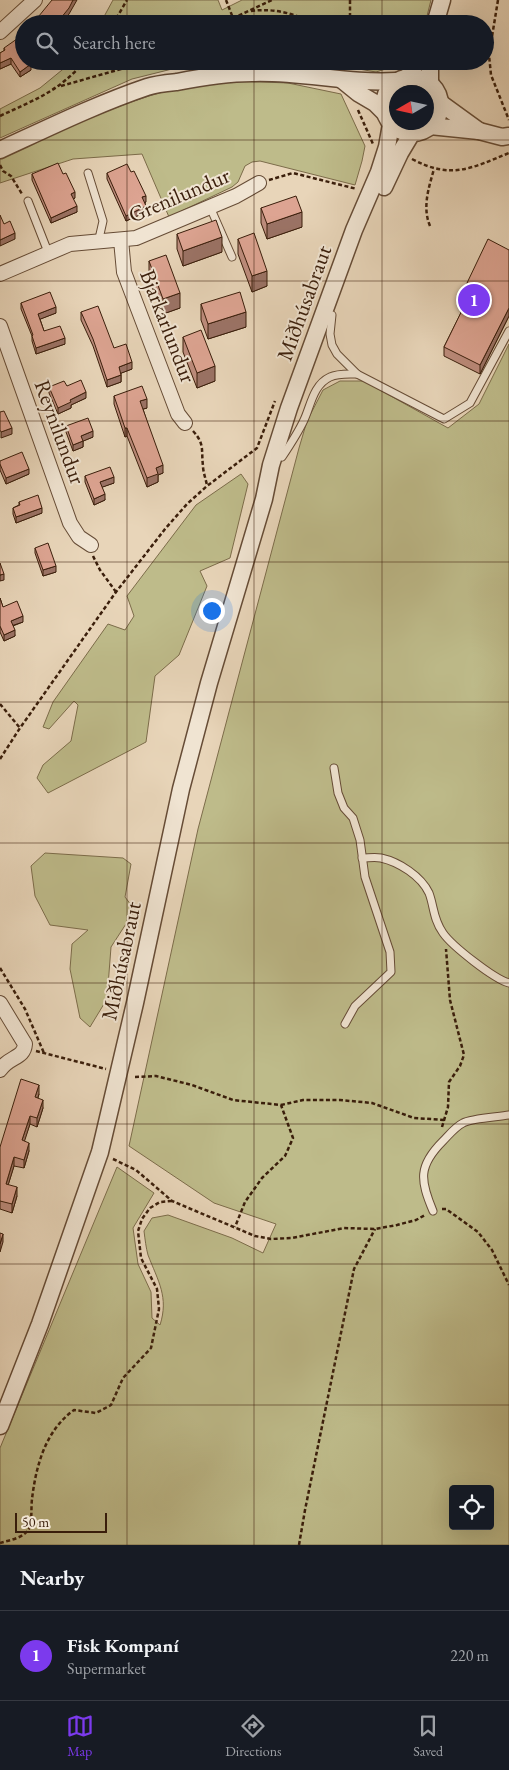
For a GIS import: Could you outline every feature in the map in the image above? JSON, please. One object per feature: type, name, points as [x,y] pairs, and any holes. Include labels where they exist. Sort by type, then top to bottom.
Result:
[{"type":"street","points":[[19,15],[35,0]]},
{"type":"street","points":[[438,15],[442,0]]},
{"type":"street","points":[[0,32],[15,18]]},
{"type":"street","points":[[388,118],[383,104],[385,95],[390,87],[402,79],[410,70]]},
{"type":"street","points":[[430,70],[430,84]]},
{"type":"street","points":[[0,150],[87,111],[149,87],[200,78],[251,73],[292,73],[371,82],[419,78],[430,84],[436,92],[439,102],[438,115],[434,120]]},
{"type":"street","points":[[342,80],[358,93],[375,103],[404,132],[412,133],[423,130]]},
{"type":"street","points":[[439,102],[479,131]]},
{"type":"street","name":"Miðhúsabraut","points":[[0,1426],[40,1324],[100,1152],[135,1003],[181,789],[209,683],[289,408],[354,230],[380,172],[387,147],[388,118]]},
{"type":"street","points":[[434,126],[479,131],[502,137],[509,136]]},
{"type":"street","name":"Miðhúsabraut","points":[[264,499],[282,458],[332,315],[365,228],[400,153],[412,133]]},
{"type":"street","name":"Grenilundur","points":[[0,274],[70,244],[98,243],[136,238],[236,196],[259,183]]},
{"type":"street","name":"Bjarkarlundur","points":[[121,240],[124,272],[178,414],[185,423]]},
{"type":"street","name":"Reynilundur","points":[[0,326],[70,523],[79,537],[91,545]]},
{"type":"street","points":[[0,1003],[24,1040],[23,1052],[8,1061],[0,1070]]},
{"type":"lane","points":[[88,173],[103,221],[98,243]]},
{"type":"lane","points":[[28,201],[48,252]]},
{"type":"lane","points":[[210,207],[232,257]]},
{"type":"lane","points":[[332,315],[330,334],[332,345],[337,354],[357,374],[444,419],[470,403],[509,330]]},
{"type":"lane","points":[[282,458],[305,418],[315,391],[322,382],[331,376],[357,374]]},
{"type":"lane","points":[[334,768],[338,794],[344,808],[353,818],[360,840],[365,876],[390,952],[391,972],[355,1006],[345,1024]]},
{"type":"lane","points":[[362,858],[379,857],[390,860],[406,868],[417,877],[429,893],[433,913],[442,932],[448,939],[455,947],[491,973],[509,983]]},
{"type":"lane","points":[[434,1211],[426,1194],[423,1173],[427,1159],[452,1131],[464,1122],[509,1115]]},
{"type":"path","points":[[118,15],[127,0]]},
{"type":"path","points":[[226,0],[232,15]]},
{"type":"path","points":[[241,15],[272,0]]},
{"type":"path","points":[[350,0],[350,15]]},
{"type":"path","points":[[494,24],[498,0]]},
{"type":"path","points":[[251,11],[266,9],[296,15]]},
{"type":"path","points":[[0,116],[50,92],[66,82],[77,70]]},
{"type":"path","points":[[58,87],[118,70]]},
{"type":"path","points":[[491,70],[509,120]]},
{"type":"path","points":[[358,93],[356,104],[373,145]]},
{"type":"path","points":[[412,159],[434,169],[469,169],[509,153]]},
{"type":"path","points":[[0,165],[3,171],[11,176],[28,201]]},
{"type":"path","points":[[430,226],[427,220],[426,208],[428,190],[434,169]]},
{"type":"path","points":[[259,183],[292,173],[357,189]]},
{"type":"path","points":[[0,759],[116,592],[165,529],[187,504],[207,486],[257,448],[278,393]]},
{"type":"path","points":[[185,423],[200,439],[202,467],[207,486]]},
{"type":"path","points":[[91,545],[93,558],[116,592]]},
{"type":"path","points":[[0,704],[20,728]]},
{"type":"path","points":[[437,1147],[438,1135],[446,1120],[449,1082],[460,1066],[464,1055],[450,1000],[446,949],[448,939]]},
{"type":"path","points":[[0,968],[25,1009],[44,1053]]},
{"type":"path","points":[[23,1052],[44,1053],[106,1069]]},
{"type":"path","points":[[135,1077],[156,1076],[192,1085],[233,1100],[282,1105],[303,1100],[340,1100],[372,1103],[414,1118],[446,1120]]},
{"type":"path","points":[[235,1227],[245,1202],[262,1178],[285,1156],[293,1138],[282,1105]]},
{"type":"path","points":[[100,1152],[136,1170],[172,1201],[255,1236],[282,1240],[344,1228],[375,1229],[397,1226],[416,1220],[434,1211],[446,1209],[478,1232],[492,1250],[509,1286]]},
{"type":"path","points":[[0,1543],[20,1538],[30,1527],[34,1481],[43,1448],[63,1418],[74,1410],[96,1413],[111,1405],[123,1378],[151,1348],[159,1309],[157,1290],[141,1258],[138,1231],[142,1219],[150,1208],[160,1202],[172,1201]]},
{"type":"path","points":[[299,1545],[354,1269],[375,1229]]},
{"type":"shaded area","points":[[113,0],[218,0],[222,10],[242,0],[431,0],[427,15],[105,15]]},
{"type":"shaded area","points":[[62,70],[168,70],[132,79],[0,138],[0,109],[40,88]]},
{"type":"shaded area","points":[[364,70],[382,70],[376,72]]},
{"type":"shaded area","points":[[237,81],[288,83],[341,94],[365,146],[355,185],[260,161],[252,162],[245,166],[238,182],[232,187],[169,217],[142,154],[73,159],[0,183],[0,159],[92,117],[130,102],[171,90]]},
{"type":"shaded area","points":[[509,344],[509,1545],[0,1545],[0,1448],[117,1167],[154,1193],[133,1228],[138,1264],[151,1292],[152,1318],[160,1325],[163,1297],[159,1281],[148,1255],[144,1231],[152,1218],[168,1215],[232,1238],[263,1253],[276,1224],[214,1203],[129,1146],[198,829],[307,421],[323,390],[340,381],[364,381],[448,428],[479,404]]},
{"type":"shaded area","points":[[241,474],[248,484],[230,558],[200,571],[207,586],[179,655],[155,676],[146,742],[48,793],[37,778],[43,765],[71,741],[78,705],[74,701],[49,729],[43,727],[53,702],[108,624],[125,630],[134,616],[127,596],[196,505]]},
{"type":"shaded area","points":[[45,853],[123,858],[131,864],[125,897],[135,910],[111,947],[107,999],[90,1027],[80,1018],[70,969],[72,944],[88,930],[50,925],[35,896],[31,866]]},
{"type":"building","points":[[52,0],[73,0],[63,15],[40,15]]},
{"type":"building","points":[[15,40],[15,64],[11,58],[0,63],[0,53],[5,50],[4,48]]},
{"type":"building","points":[[58,163],[63,174],[66,173],[75,192],[71,194],[77,206],[51,218],[32,174]]},
{"type":"building","points":[[127,164],[131,172],[134,171],[146,196],[142,197],[146,206],[126,216],[107,173]]},
{"type":"building","points":[[296,196],[302,212],[267,224],[261,208]]},
{"type":"building","points":[[0,215],[4,224],[10,221],[15,233],[0,240]]},
{"type":"building","points":[[216,220],[222,237],[183,251],[177,234]]},
{"type":"building","points":[[254,233],[267,271],[252,276],[238,239]]},
{"type":"building","points":[[488,239],[509,250],[509,308],[480,365],[444,347],[474,286],[467,283]]},
{"type":"building","points":[[166,255],[180,293],[163,299],[149,261]]},
{"type":"building","points":[[50,292],[56,307],[38,314],[44,331],[60,326],[65,338],[36,348],[21,303]]},
{"type":"building","points":[[240,292],[246,312],[208,324],[201,304]]},
{"type":"building","points":[[98,306],[114,348],[126,344],[132,362],[119,367],[121,375],[107,380],[93,339],[81,312]]},
{"type":"building","points":[[201,330],[215,366],[197,373],[183,337]]},
{"type":"building","points":[[81,380],[86,392],[58,408],[49,387],[64,381],[67,386]]},
{"type":"building","points":[[142,386],[147,399],[140,401],[163,465],[156,468],[158,474],[147,478],[127,428],[125,428],[114,396]]},
{"type":"building","points":[[4,411],[12,428],[1,432],[0,412]]},
{"type":"building","points":[[88,418],[93,431],[81,436],[83,441],[73,445],[66,426]]},
{"type":"building","points":[[22,452],[29,469],[6,478],[0,461]]},
{"type":"building","points":[[110,467],[114,477],[100,482],[105,494],[94,499],[85,476]]},
{"type":"building","points":[[38,495],[42,508],[16,517],[13,508],[20,505],[19,502]]},
{"type":"building","points":[[48,543],[56,566],[43,570],[35,548]]},
{"type":"building","points":[[0,563],[4,574],[0,575]]},
{"type":"building","points":[[0,598],[3,607],[17,601],[23,616],[11,621],[15,630],[4,635],[0,626]]},
{"type":"building","points":[[21,1079],[39,1085],[35,1097],[43,1100],[37,1118],[30,1116],[22,1140],[29,1143],[24,1160],[14,1157],[6,1184],[17,1187],[12,1204],[0,1201],[0,1147]]},
{"type":"building","points":[[0,1233],[3,1234],[0,1244]]},
{"type":"place","name":"Fisk Kompaní","points":[[474,300]]}]
